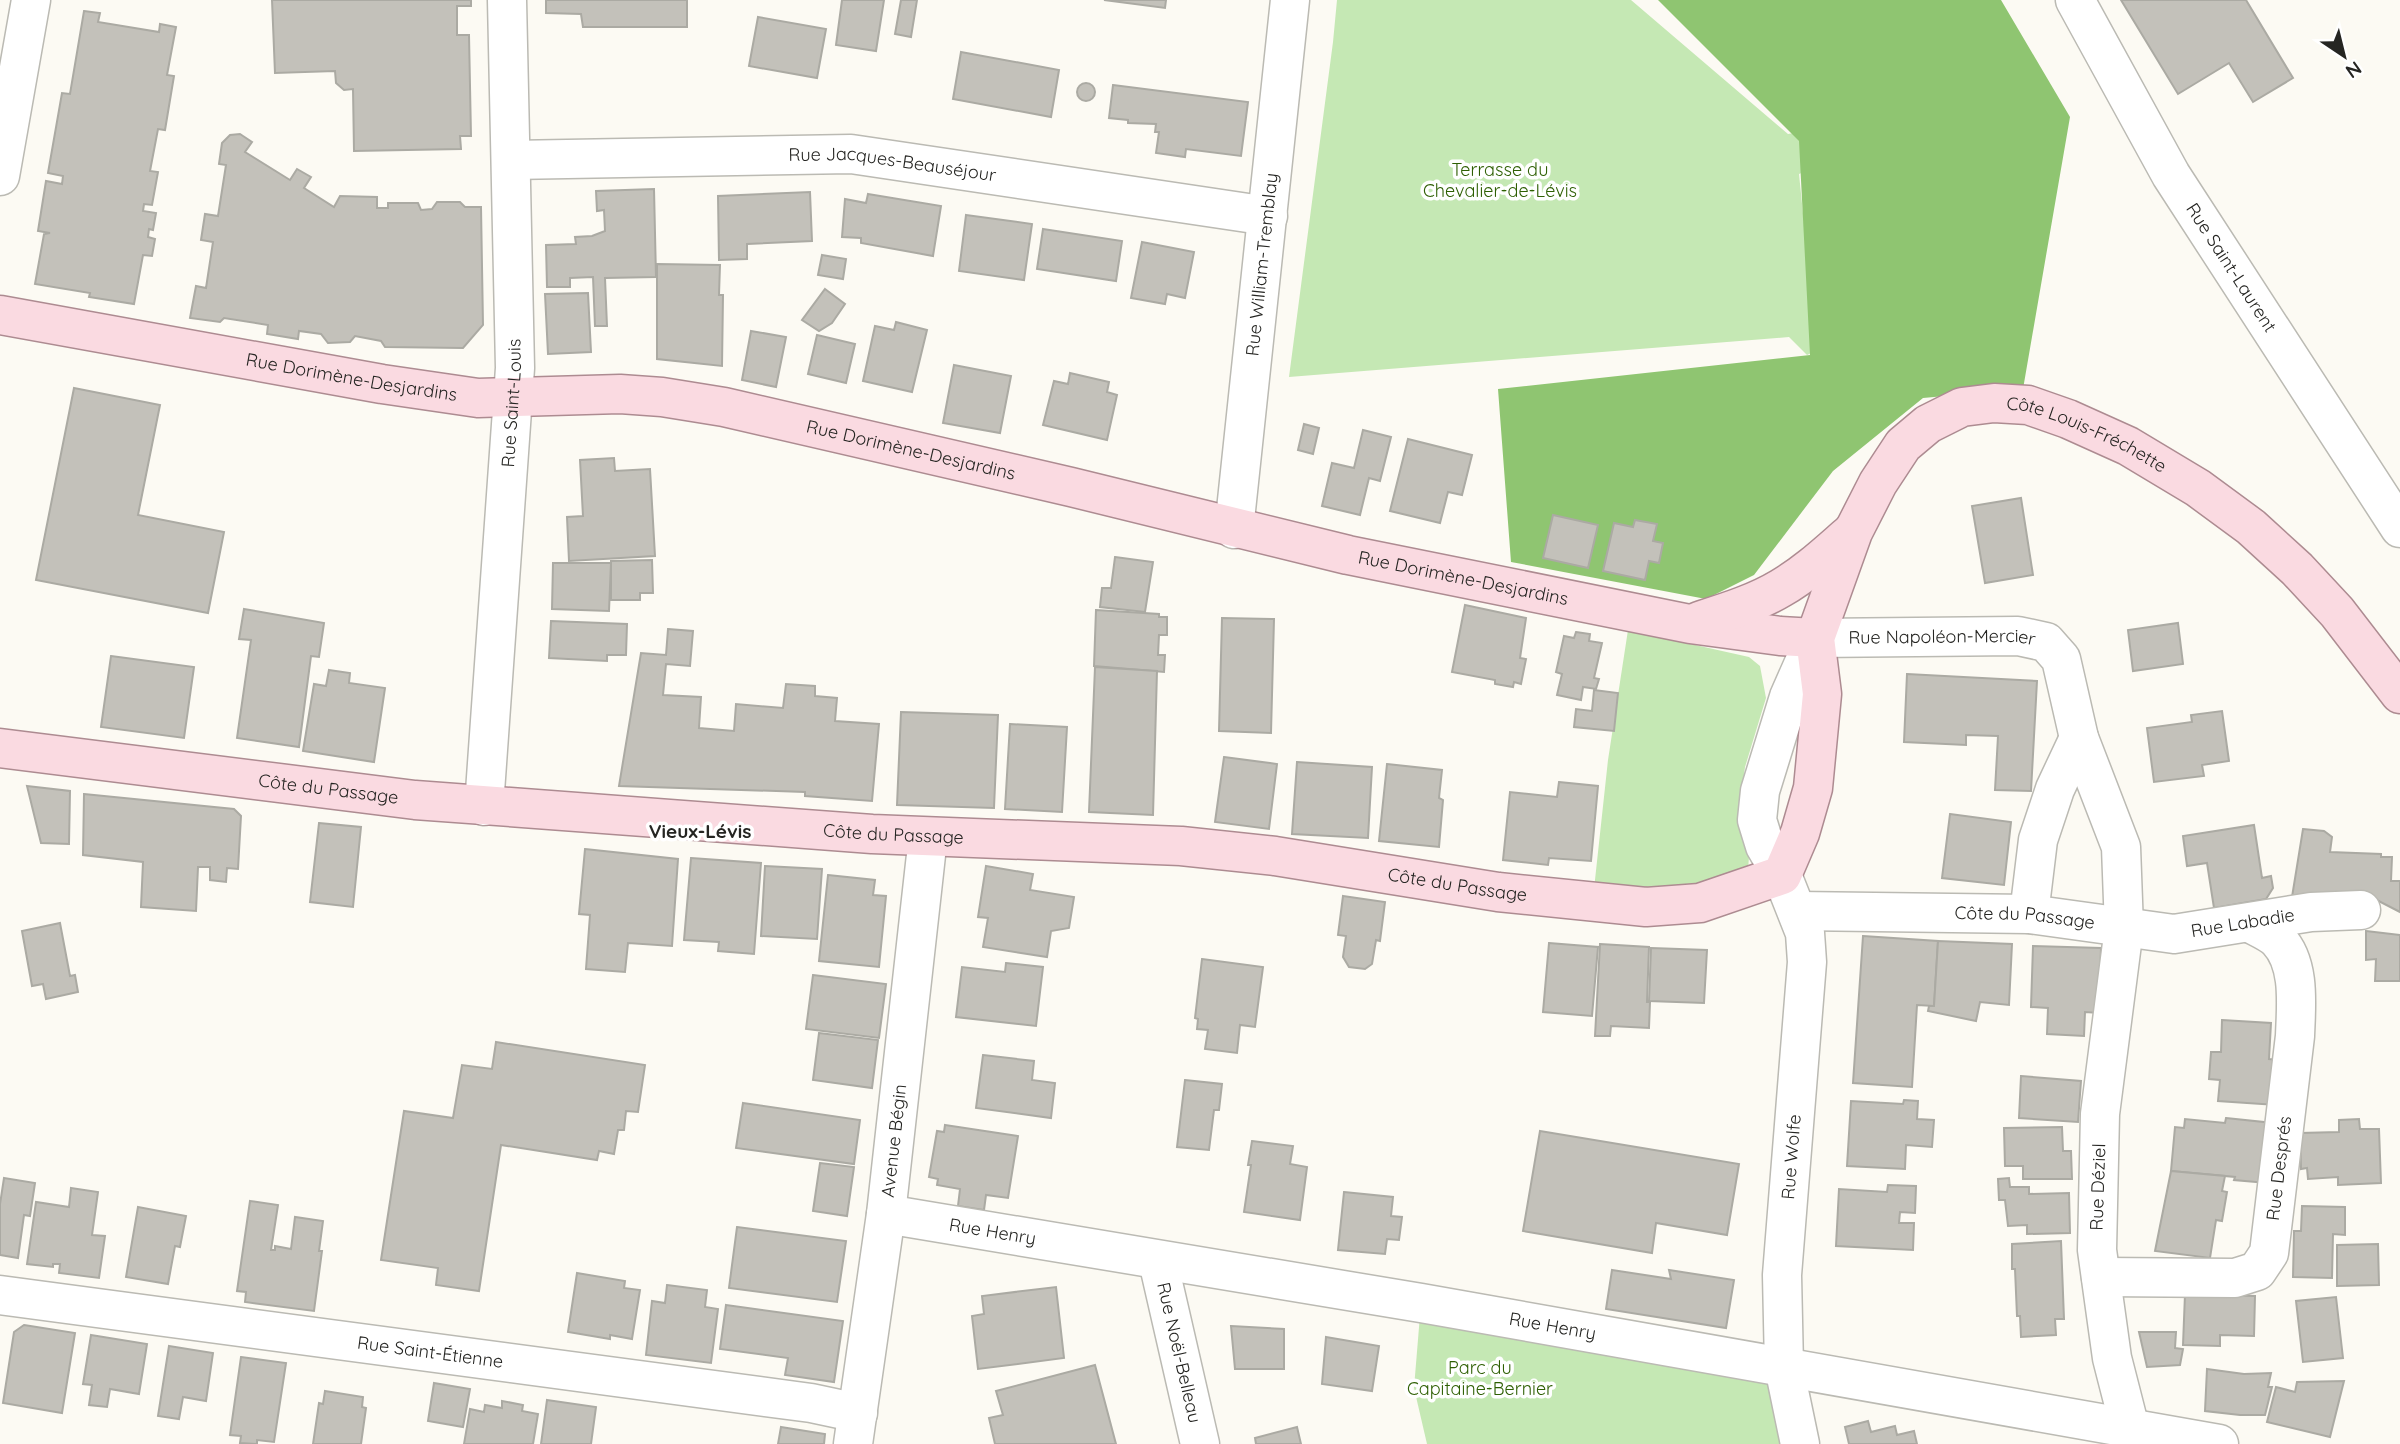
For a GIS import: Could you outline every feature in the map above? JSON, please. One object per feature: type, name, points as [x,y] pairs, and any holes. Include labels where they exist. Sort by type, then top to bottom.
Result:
[{"type":"main road","name":"Rue Dorimène-Desjardins","points":[[0,315],[382,384],[478,398],[620,394],[662,397],[724,407],[1071,487],[1348,555],[1690,624],[1815,638]]},
{"type":"main road","name":"Côte Louis-Fréchette","points":[[1782,875],[1800,833],[1813,788],[1822,694],[1815,638],[1853,532],[1878,483],[1903,445],[1928,424],[1962,407],[1994,403],[2028,405],[2068,419],[2128,446],[2198,488],[2251,527],[2297,569],[2337,612],[2400,694]]},
{"type":"main road","points":[[1690,624],[1736,610],[1782,588],[1853,532]]},
{"type":"main road","name":"Côte du Passage","points":[[0,748],[415,800],[484,806],[928,837],[1181,846],[1275,856],[1498,892],[1646,907],[1700,902],[1782,875]]},
{"type":"street","points":[[0,176],[31,0]]},
{"type":"street","name":"Rue Saint-Louis","points":[[484,806],[515,368],[507,0]]},
{"type":"street","name":"Rue William-Tremblay","points":[[1234,529],[1290,0]]},
{"type":"street","name":"Rue Saint-Laurent","points":[[2075,0],[2171,175],[2400,528]]},
{"type":"street","name":"Rue Jacques-Beauséjour","points":[[511,160],[851,154],[1268,216]]},
{"type":"street","name":"Rue Napoléon-Mercier","points":[[1815,638],[2018,636],[2046,642],[2061,659],[2079,738],[2121,847],[2124,928]]},
{"type":"street","points":[[2029,914],[2038,841],[2055,789],[2079,738]]},
{"type":"street","name":"Avenue Bégin","points":[[856,1429],[886,1214],[928,837]]},
{"type":"street","name":"Rue Wolfe","points":[[1782,875],[1805,933],[1807,962],[1782,1275],[1784,1367],[1800,1444]]},
{"type":"street","name":"Côte du Passage","points":[[1797,911],[2029,914],[2124,928]]},
{"type":"street","name":"Rue Labadie","points":[[2124,928],[2174,934],[2311,912],[2361,911]]},
{"type":"street","name":"Rue Després","points":[[2101,1277],[2235,1278],[2257,1271],[2269,1254],[2295,1036],[2296,1006],[2293,971],[2288,957],[2278,941],[2250,923]]},
{"type":"street","name":"Rue Déziel","points":[[2124,928],[2101,1114],[2097,1250],[2112,1358],[2133,1437]]},
{"type":"street","name":"Rue Henry","points":[[886,1214],[1421,1303],[1784,1367],[2133,1437],[2219,1444]]},
{"type":"street","name":"Rue Noël-Belleau","points":[[1158,1261],[1200,1444]]},
{"type":"street","name":"Rue Saint-Étienne","points":[[0,1295],[784,1399],[856,1429]]},
{"type":"green space","name":"Terrasse du Chevalier-de-Lévis","points":[[1337,0],[1631,0],[1788,134],[1806,131],[1816,167],[1799,174],[1813,312],[1828,345],[1807,355],[1789,337],[1289,377]]},
{"type":"green space","points":[[1658,0],[2001,0],[2070,117],[2023,389],[1923,398],[1833,471],[1754,575],[1706,599],[1511,562],[1498,389],[1810,355],[1799,141]]},
{"type":"green space","points":[[1628,630],[1749,657],[1760,666],[1766,698],[1745,767],[1739,814],[1749,856],[1748,871],[1726,886],[1594,889],[1608,760]]},
{"type":"green space","name":"Parc du Capitaine-Bernier","points":[[1421,1303],[1782,1367],[1787,1444],[1427,1444],[1414,1388]]},
{"type":"building","points":[[272,0],[471,0],[471,6],[457,6],[457,35],[469,35],[471,136],[460,136],[461,149],[354,151],[353,89],[344,90],[336,83],[335,71],[275,73]]},
{"type":"building","points":[[546,0],[687,0],[687,27],[583,27],[581,14],[546,13]]},
{"type":"building","points":[[842,0],[884,0],[876,51],[836,45]]},
{"type":"building","points":[[901,0],[917,0],[911,37],[895,34]]},
{"type":"building","points":[[1104,0],[1166,0],[1165,8]]},
{"type":"building","points":[[2121,0],[2246,0],[2293,78],[2253,102],[2229,63],[2178,94]]},
{"type":"building","points":[[84,11],[100,13],[98,22],[159,32],[160,24],[176,27],[167,75],[174,76],[165,130],[158,129],[150,171],[158,172],[152,205],[144,204],[143,211],[156,213],[153,230],[149,229],[148,237],[155,239],[152,256],[143,255],[134,304],[35,284],[44,234],[50,233],[38,231],[46,181],[62,184],[63,176],[48,173],[62,93],[70,94]]},
{"type":"building","points":[[758,17],[826,29],[817,78],[749,66]]},
{"type":"building","points":[[961,52],[1059,70],[1051,117],[953,99]]},
{"type":"building","points":[[1082,83],[1090,83],[1095,92],[1093,99],[1082,101],[1077,96],[1077,88]]},
{"type":"building","points":[[1113,85],[1248,102],[1241,156],[1186,149],[1185,157],[1156,153],[1159,132],[1155,132],[1156,124],[1128,123],[1128,120],[1109,118]]},
{"type":"building","points":[[240,134],[252,142],[245,152],[290,180],[297,169],[311,177],[304,188],[334,207],[340,196],[377,197],[377,208],[388,208],[388,203],[418,203],[421,210],[432,209],[437,202],[460,202],[465,207],[481,207],[483,325],[463,348],[385,347],[381,341],[355,336],[350,342],[328,343],[321,334],[299,331],[298,339],[267,334],[268,325],[224,318],[220,322],[190,318],[196,286],[206,288],[213,242],[201,240],[205,214],[218,216],[226,165],[219,164],[222,143],[230,135]]},
{"type":"building","points":[[654,189],[656,277],[605,278],[607,326],[595,326],[593,277],[570,278],[570,287],[547,287],[546,245],[576,244],[575,237],[592,236],[605,231],[604,210],[597,211],[596,191]]},
{"type":"building","points":[[810,192],[812,241],[747,244],[747,259],[719,260],[718,196]]},
{"type":"building","points":[[868,194],[941,206],[933,256],[861,243],[861,238],[842,237],[845,199],[866,203]]},
{"type":"building","points":[[966,215],[1032,224],[1024,280],[959,271]]},
{"type":"building","points":[[1043,229],[1122,241],[1116,281],[1037,269]]},
{"type":"building","points":[[1142,242],[1194,252],[1185,298],[1167,294],[1165,304],[1131,298]]},
{"type":"building","points":[[822,255],[846,259],[843,279],[818,275]]},
{"type":"building","points":[[657,264],[720,265],[719,295],[723,295],[722,366],[657,359]]},
{"type":"building","points":[[825,289],[845,304],[832,323],[819,331],[802,320]]},
{"type":"building","points":[[588,293],[591,352],[548,354],[545,294]]},
{"type":"building","points":[[896,322],[927,330],[912,392],[863,381],[875,326],[894,330]]},
{"type":"building","points":[[751,331],[786,337],[776,387],[742,380]]},
{"type":"building","points":[[817,335],[855,344],[846,383],[808,374]]},
{"type":"building","points":[[954,365],[1011,376],[1000,433],[943,423]]},
{"type":"building","points":[[1070,373],[1109,382],[1107,392],[1117,395],[1107,440],[1043,425],[1054,381],[1068,384]]},
{"type":"building","points":[[74,388],[160,405],[138,515],[224,532],[208,613],[36,580]]},
{"type":"building","points":[[1304,424],[1319,428],[1313,454],[1298,450]]},
{"type":"building","points":[[1363,430],[1391,437],[1380,481],[1369,478],[1360,515],[1322,506],[1332,463],[1354,468]]},
{"type":"building","points":[[1408,439],[1472,455],[1462,495],[1448,492],[1440,523],[1390,511]]},
{"type":"building","points":[[614,458],[615,471],[650,469],[655,556],[569,561],[567,517],[583,516],[580,460]]},
{"type":"building","points":[[2021,498],[2033,575],[1985,583],[1972,506]]},
{"type":"building","points":[[1553,515],[1598,525],[1588,568],[1543,558]]},
{"type":"building","points":[[1635,520],[1657,524],[1653,541],[1663,543],[1659,563],[1649,561],[1645,580],[1603,571],[1614,523],[1633,527]]},
{"type":"building","points":[[1115,557],[1153,562],[1145,612],[1100,607],[1102,588],[1111,588]]},
{"type":"building","points":[[652,560],[653,593],[640,593],[640,600],[611,600],[611,561]]},
{"type":"building","points":[[553,563],[611,563],[609,611],[552,609]]},
{"type":"building","points":[[1465,605],[1526,618],[1520,658],[1526,659],[1521,684],[1514,682],[1513,687],[1495,684],[1495,680],[1452,672]]},
{"type":"building","points":[[244,609],[324,623],[319,657],[311,656],[299,747],[237,738],[251,640],[239,639]]},
{"type":"building","points":[[1096,610],[1159,614],[1159,617],[1167,617],[1167,635],[1159,635],[1158,655],[1165,655],[1164,672],[1094,666]]},
{"type":"building","points":[[1222,618],[1274,619],[1271,733],[1219,731]]},
{"type":"building","points":[[551,621],[627,624],[626,655],[607,655],[607,661],[549,658]]},
{"type":"building","points":[[2178,623],[2183,664],[2133,671],[2128,630]]},
{"type":"building","points":[[668,629],[693,631],[690,666],[666,664],[663,695],[701,697],[699,728],[734,731],[736,704],[783,708],[786,684],[815,686],[815,696],[837,698],[835,721],[879,724],[872,801],[805,796],[805,792],[619,786],[641,653],[666,655]]},
{"type":"building","points":[[1576,632],[1590,634],[1589,641],[1602,643],[1594,678],[1599,679],[1596,689],[1583,687],[1581,700],[1557,695],[1562,674],[1556,672],[1564,636],[1574,638]]},
{"type":"building","points":[[111,656],[194,667],[184,738],[101,727]]},
{"type":"building","points":[[1095,667],[1157,671],[1153,815],[1089,812]]},
{"type":"building","points":[[329,670],[350,673],[349,683],[385,688],[374,762],[303,751],[314,684],[326,686]]},
{"type":"building","points":[[1907,674],[2037,681],[2031,791],[1995,790],[1998,736],[1966,735],[1966,745],[1904,742]]},
{"type":"building","points":[[1594,690],[1618,693],[1614,731],[1574,727],[1576,709],[1592,711]]},
{"type":"building","points":[[2222,711],[2229,761],[2202,765],[2204,776],[2154,782],[2147,728],[2192,722],[2191,715]]},
{"type":"building","points":[[901,712],[998,715],[994,808],[897,805]]},
{"type":"building","points":[[1010,724],[1067,727],[1062,812],[1005,809]]},
{"type":"building","points":[[1224,757],[1277,764],[1269,829],[1215,822]]},
{"type":"building","points":[[1297,762],[1372,767],[1368,838],[1292,834]]},
{"type":"building","points":[[1387,764],[1442,770],[1439,798],[1443,800],[1439,847],[1379,841]]},
{"type":"building","points":[[1559,782],[1598,786],[1591,861],[1549,858],[1548,865],[1503,860],[1510,792],[1557,797]]},
{"type":"building","points":[[27,786],[70,791],[69,844],[41,843]]},
{"type":"building","points":[[84,794],[234,809],[241,816],[238,869],[227,868],[226,882],[210,880],[210,867],[198,867],[196,911],[141,907],[143,862],[83,855]]},
{"type":"building","points":[[1950,814],[2011,822],[2004,885],[1942,878]]},
{"type":"building","points":[[319,823],[361,827],[353,907],[310,902]]},
{"type":"building","points":[[2254,825],[2262,878],[2271,876],[2273,888],[2266,899],[2214,908],[2207,863],[2187,866],[2183,836]]},
{"type":"building","points":[[2303,829],[2324,831],[2332,837],[2330,852],[2381,854],[2381,857],[2392,857],[2391,881],[2400,881],[2400,912],[2371,897],[2292,897]]},
{"type":"building","points":[[585,849],[678,859],[672,946],[628,943],[625,972],[586,969],[590,915],[579,914]]},
{"type":"building","points":[[691,858],[761,863],[754,954],[718,951],[719,942],[684,940]]},
{"type":"building","points":[[765,866],[822,869],[817,939],[761,936]]},
{"type":"building","points":[[986,866],[1033,874],[1030,890],[1074,897],[1069,928],[1051,931],[1047,957],[983,947],[988,918],[978,917]]},
{"type":"building","points":[[828,875],[875,880],[873,895],[886,896],[879,967],[819,961]]},
{"type":"building","points":[[1343,896],[1385,902],[1380,941],[1376,940],[1372,964],[1365,969],[1349,967],[1343,957],[1346,936],[1338,935]]},
{"type":"building","points":[[60,923],[70,976],[75,975],[78,992],[46,999],[43,984],[32,986],[22,931]]},
{"type":"building","points":[[2366,931],[2400,935],[2400,981],[2375,981],[2376,959],[2366,960]]},
{"type":"building","points":[[1863,936],[1938,941],[1934,1006],[1917,1005],[1912,1087],[1853,1083]]},
{"type":"building","points":[[1938,941],[2012,944],[2009,1005],[1980,1002],[1976,1021],[1928,1011],[1929,1006],[1934,1006]]},
{"type":"building","points":[[1549,943],[1598,947],[1592,1016],[1543,1012]]},
{"type":"building","points":[[1600,944],[1649,947],[1649,1028],[1611,1026],[1610,1036],[1595,1036]]},
{"type":"building","points":[[2033,946],[2101,948],[2099,1013],[2085,1012],[2084,1036],[2047,1034],[2048,1008],[2031,1007]]},
{"type":"building","points":[[1651,948],[1707,950],[1704,1003],[1649,1001]]},
{"type":"building","points":[[1202,959],[1263,967],[1255,1027],[1240,1025],[1237,1053],[1205,1049],[1208,1030],[1197,1029],[1198,1019],[1195,1018]]},
{"type":"building","points":[[1006,963],[1043,967],[1036,1026],[956,1017],[962,967],[1005,972]]},
{"type":"building","points":[[813,975],[886,984],[879,1038],[806,1029]]},
{"type":"building","points":[[2222,1020],[2271,1023],[2269,1059],[2279,1060],[2276,1105],[2218,1101],[2220,1080],[2209,1079],[2211,1052],[2221,1052]]},
{"type":"building","points":[[819,1033],[878,1040],[872,1088],[813,1080]]},
{"type":"building","points":[[496,1042],[645,1065],[638,1112],[626,1111],[624,1130],[618,1130],[614,1154],[599,1151],[597,1160],[501,1145],[479,1291],[436,1285],[438,1268],[381,1260],[404,1111],[453,1118],[462,1065],[492,1069]]},
{"type":"building","points":[[983,1055],[1034,1061],[1032,1080],[1055,1083],[1051,1118],[976,1108]]},
{"type":"building","points":[[2021,1076],[2081,1081],[2078,1122],[2019,1118]]},
{"type":"building","points":[[1185,1080],[1222,1084],[1219,1110],[1214,1110],[1209,1150],[1177,1147]]},
{"type":"building","points":[[1904,1100],[1918,1101],[1917,1119],[1934,1120],[1932,1147],[1906,1145],[1905,1169],[1847,1166],[1851,1101],[1903,1104]]},
{"type":"building","points":[[743,1103],[860,1120],[854,1164],[736,1148]]},
{"type":"building","points":[[2226,1118],[2273,1123],[2267,1183],[2171,1171],[2175,1127],[2184,1128],[2185,1119],[2225,1123]]},
{"type":"building","points":[[2359,1119],[2360,1129],[2379,1129],[2381,1183],[2338,1185],[2338,1177],[2308,1179],[2307,1168],[2301,1169],[2300,1133],[2339,1132],[2339,1120]]},
{"type":"building","points":[[945,1125],[1018,1136],[1008,1198],[986,1195],[984,1210],[958,1206],[960,1189],[937,1185],[938,1179],[929,1177],[937,1131],[944,1132]]},
{"type":"building","points":[[2062,1127],[2063,1151],[2071,1151],[2072,1179],[2023,1179],[2023,1166],[2005,1166],[2004,1128]]},
{"type":"building","points":[[1540,1131],[1739,1164],[1727,1235],[1656,1223],[1652,1253],[1523,1231]]},
{"type":"building","points":[[1252,1141],[1293,1146],[1290,1164],[1307,1167],[1300,1220],[1244,1212]]},
{"type":"building","points":[[820,1163],[854,1167],[847,1216],[813,1211]]},
{"type":"building","points":[[2171,1171],[2225,1176],[2222,1191],[2227,1192],[2222,1221],[2216,1220],[2210,1258],[2155,1251]]},
{"type":"building","points":[[4,1178],[35,1183],[30,1216],[24,1215],[18,1258],[0,1255],[0,1204]]},
{"type":"building","points":[[2009,1178],[2010,1187],[2029,1187],[2029,1194],[2069,1193],[2070,1233],[2027,1234],[2027,1225],[2008,1226],[2005,1200],[1999,1200],[1998,1179]]},
{"type":"building","points":[[1888,1185],[1916,1186],[1915,1213],[1900,1212],[1899,1223],[1914,1223],[1913,1250],[1836,1246],[1839,1189],[1887,1192]]},
{"type":"building","points":[[71,1188],[98,1192],[92,1235],[105,1236],[99,1278],[59,1273],[60,1264],[53,1264],[53,1267],[27,1264],[36,1202],[69,1207]]},
{"type":"building","points":[[1344,1192],[1393,1197],[1391,1216],[1402,1217],[1399,1240],[1387,1239],[1385,1254],[1338,1250]]},
{"type":"building","points":[[250,1201],[278,1205],[271,1250],[275,1250],[275,1246],[291,1249],[295,1217],[323,1221],[314,1311],[245,1302],[246,1292],[237,1291]]},
{"type":"building","points":[[2302,1206],[2345,1207],[2345,1235],[2333,1234],[2332,1278],[2293,1277],[2294,1231],[2301,1231]]},
{"type":"building","points":[[138,1207],[186,1216],[180,1247],[175,1246],[168,1284],[126,1277]]},
{"type":"building","points":[[737,1227],[846,1241],[837,1302],[729,1288]]},
{"type":"building","points":[[2061,1241],[2064,1319],[2055,1319],[2056,1335],[2021,1337],[2020,1316],[2017,1316],[2015,1269],[2012,1269],[2012,1244]]},
{"type":"building","points":[[2378,1244],[2379,1285],[2337,1286],[2337,1245]]},
{"type":"building","points":[[1612,1270],[1671,1279],[1669,1270],[1734,1280],[1726,1328],[1606,1309]]},
{"type":"building","points":[[577,1273],[625,1281],[624,1288],[640,1290],[632,1339],[610,1335],[610,1339],[568,1332]]},
{"type":"building","points":[[667,1285],[707,1290],[705,1307],[718,1309],[711,1363],[646,1355],[652,1301],[665,1303]]},
{"type":"building","points":[[1056,1287],[1064,1358],[978,1369],[972,1316],[984,1314],[982,1296]]},
{"type":"building","points":[[2185,1294],[2255,1296],[2254,1336],[2220,1335],[2220,1346],[2183,1345]]},
{"type":"building","points":[[2336,1297],[2343,1358],[2303,1362],[2296,1301]]},
{"type":"building","points":[[726,1305],[843,1321],[834,1382],[785,1375],[788,1358],[720,1349]]},
{"type":"building","points":[[24,1325],[75,1333],[62,1413],[3,1403],[14,1332]]},
{"type":"building","points":[[1231,1326],[1284,1329],[1284,1369],[1235,1369]]},
{"type":"building","points":[[2139,1332],[2176,1332],[2175,1348],[2183,1349],[2180,1365],[2147,1367]]},
{"type":"building","points":[[91,1335],[147,1344],[139,1394],[110,1389],[107,1407],[89,1405],[92,1385],[83,1384]]},
{"type":"building","points":[[1326,1337],[1379,1346],[1372,1391],[1322,1384]]},
{"type":"building","points":[[169,1346],[213,1353],[206,1401],[183,1397],[179,1419],[158,1416]]},
{"type":"building","points":[[241,1357],[286,1363],[274,1442],[257,1440],[257,1444],[240,1443],[241,1436],[230,1435]]},
{"type":"building","points":[[1095,1365],[1116,1444],[995,1444],[989,1418],[1003,1415],[996,1391]]},
{"type":"building","points":[[2207,1369],[2244,1374],[2271,1373],[2268,1387],[2272,1387],[2265,1415],[2205,1411]]},
{"type":"building","points":[[2344,1381],[2330,1437],[2267,1422],[2276,1387],[2295,1392],[2297,1382]]},
{"type":"building","points":[[434,1383],[470,1389],[463,1427],[428,1421]]},
{"type":"building","points":[[325,1391],[363,1397],[362,1407],[366,1408],[361,1444],[313,1444],[319,1403],[323,1404]]},
{"type":"building","points":[[547,1400],[596,1407],[591,1444],[541,1444]]},
{"type":"building","points":[[502,1401],[523,1405],[522,1411],[538,1414],[533,1444],[464,1444],[470,1409],[484,1412],[485,1405],[502,1408]]},
{"type":"building","points":[[1868,1421],[1871,1432],[1895,1426],[1897,1435],[1914,1431],[1917,1444],[1849,1444],[1845,1427]]},
{"type":"building","points":[[781,1427],[825,1434],[824,1444],[778,1444]]},
{"type":"building","points":[[1297,1427],[1301,1444],[1256,1444],[1255,1438]]},
{"type":"district","name":"Vieux-Lévis","points":[[700,831]]}]
